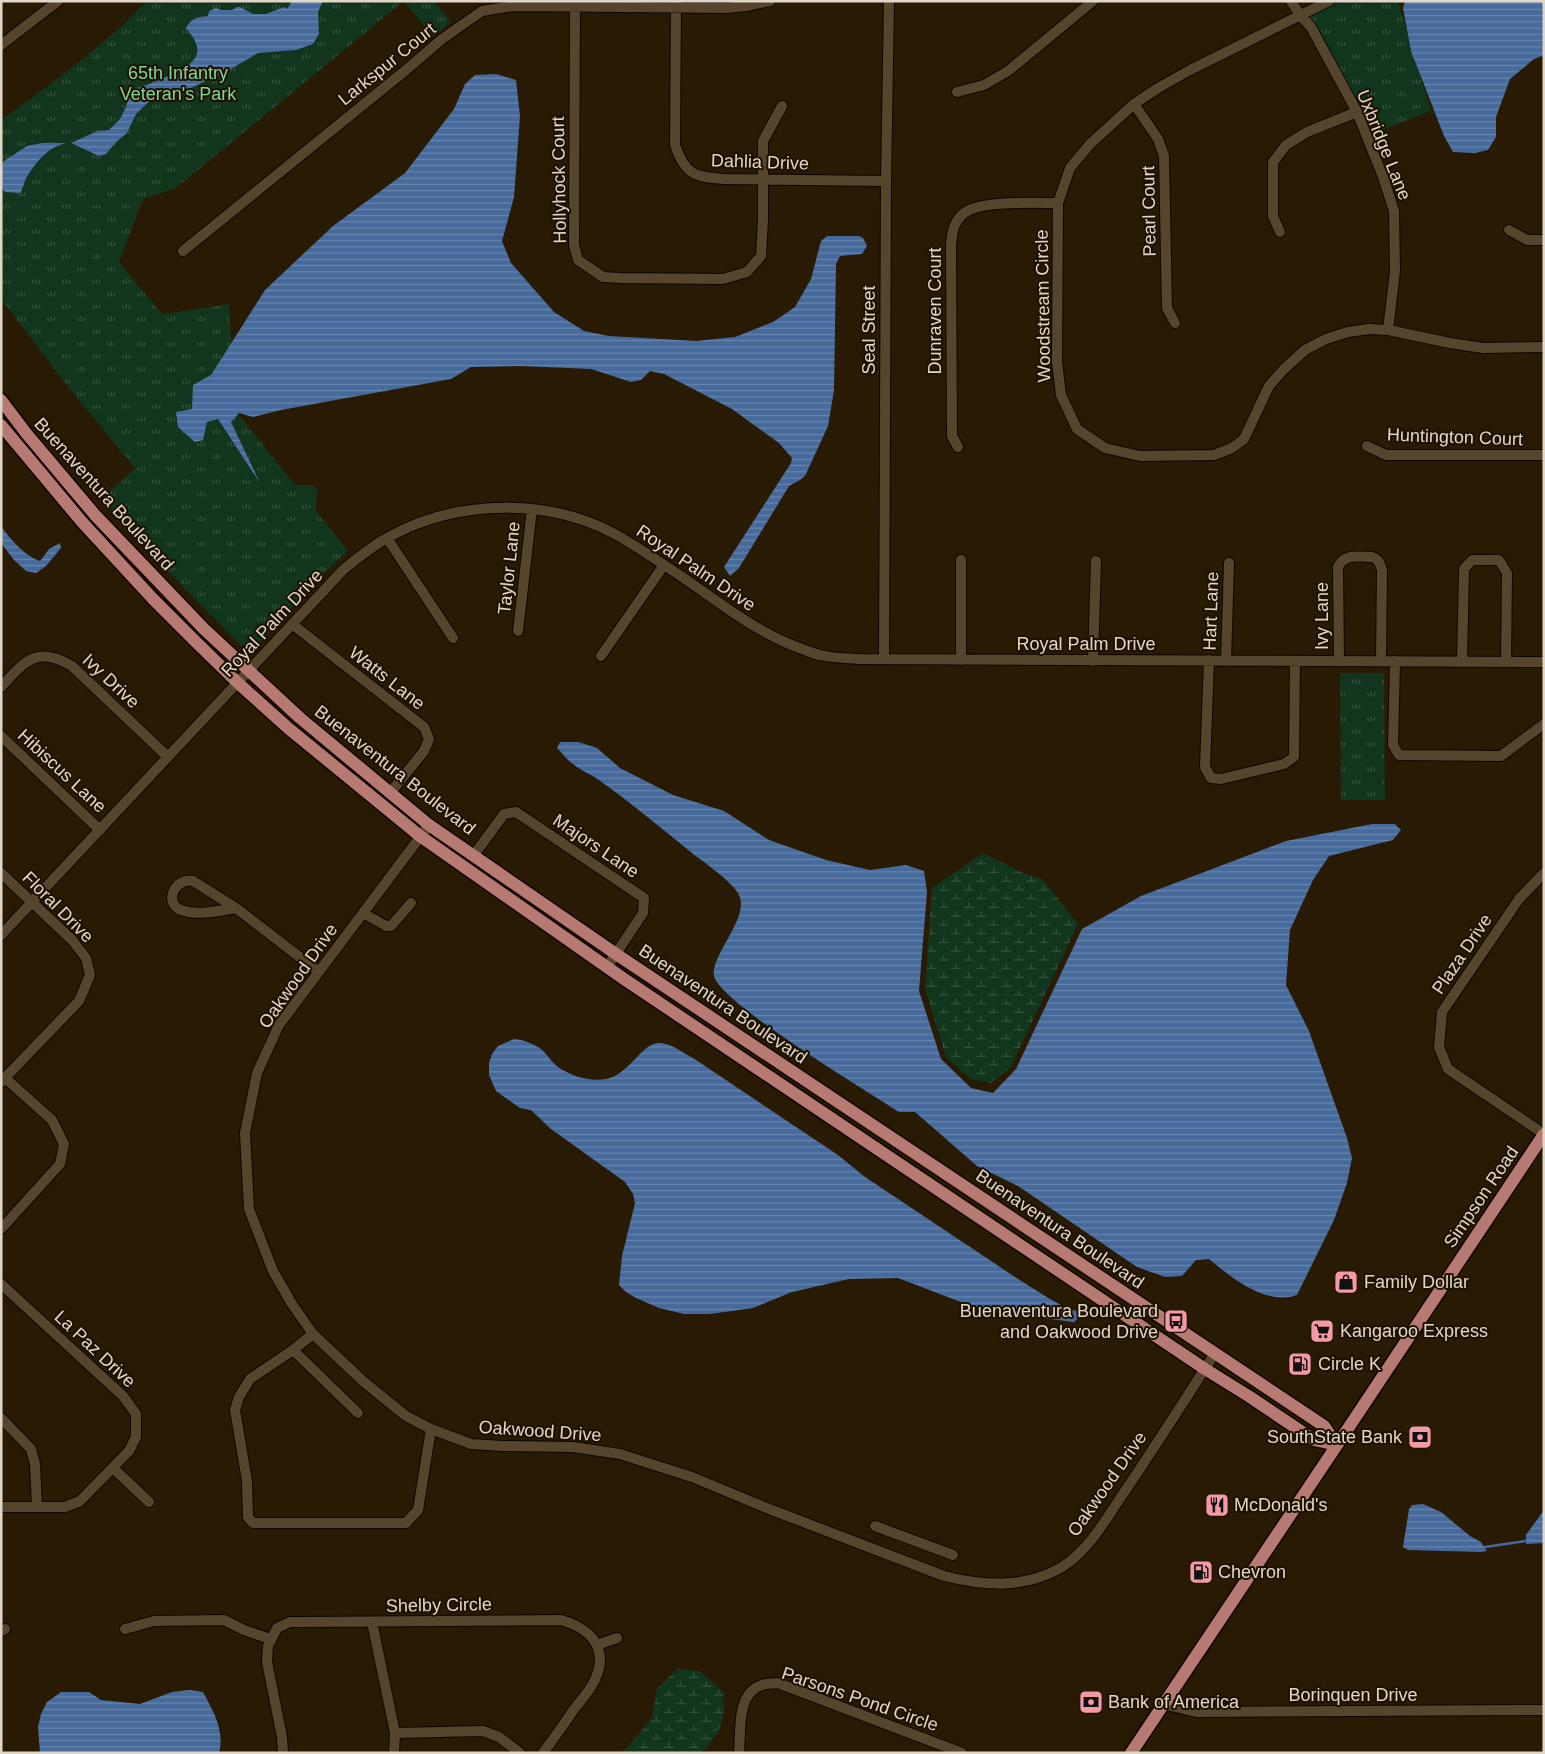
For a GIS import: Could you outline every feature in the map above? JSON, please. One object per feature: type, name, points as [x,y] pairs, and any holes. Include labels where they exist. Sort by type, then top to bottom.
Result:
[{"type":"main road","name":"Buenaventura Boulevard","points":[[1,400],[26,433],[95,515],[204,629],[248,672],[300,718],[429,825],[474,854],[616,954],[1324,1426],[1338,1445]]},
{"type":"main road","name":"Buenaventura Boulevard","points":[[1,425],[82,522],[153,599],[238,683],[288,728],[420,836],[624,979],[1205,1369],[1314,1440],[1338,1445]]},
{"type":"main road","name":"Simpson Road","points":[[1130,1753],[1338,1445],[1544,1134]]},
{"type":"street","points":[[1,46],[58,1]]},
{"type":"street","name":"Larkspur Court","points":[[183,251],[406,70],[442,38],[482,11],[513,6],[676,4],[727,8],[770,1]]},
{"type":"street","name":"Seal Street","points":[[884,659],[886,182],[889,1]]},
{"type":"street","points":[[957,92],[984,85],[1008,71],[1093,1]]},
{"type":"street","name":"Uxbridge Lane","points":[[1291,1],[1311,27],[1357,112],[1383,176],[1394,211],[1395,271],[1388,330]]},
{"type":"street","name":"Woodstream Circle","points":[[1329,1],[1190,70],[1158,88],[1134,104],[1090,144],[1070,168],[1058,202],[1057,362],[1061,395],[1076,429],[1105,448],[1140,456],[1214,455],[1232,448],[1244,439],[1269,386],[1305,350],[1326,339],[1369,328],[1483,348],[1544,347]]},
{"type":"street","name":"Dahlia Drive","points":[[676,4],[675,145],[685,167],[700,177],[886,182]]},
{"type":"street","name":"Hollyhock Court","points":[[575,6],[574,245],[578,260],[603,277],[723,279],[747,272],[761,256],[763,141],[782,106]]},
{"type":"street","name":"Pearl Court","points":[[1134,104],[1158,139],[1164,156],[1167,308],[1174,323]]},
{"type":"street","points":[[1280,232],[1273,216],[1273,162],[1286,145],[1307,132],[1357,112]]},
{"type":"street","name":"Dunraven Court","points":[[958,447],[952,436],[950,245],[952,228],[964,212],[983,205],[1058,202]]},
{"type":"street","points":[[1509,230],[1527,240],[1544,240]]},
{"type":"street","name":"Huntington Court","points":[[1367,446],[1386,455],[1544,455]]},
{"type":"street","name":"Royal Palm Drive","points":[[1,935],[344,569],[387,538],[415,525],[464,511],[492,508],[532,509],[567,516],[604,529],[664,565],[749,624],[786,643],[819,655],[858,659],[961,660],[1544,662]]},
{"type":"street","name":"Taylor Lane","points":[[518,631],[532,509]]},
{"type":"street","points":[[387,538],[452,638]]},
{"type":"street","name":"Ivy Lane","points":[[1339,661],[1338,567],[1346,557],[1372,557],[1376,558],[1382,570],[1381,661]]},
{"type":"street","points":[[961,560],[961,660]]},
{"type":"street","points":[[1462,662],[1464,569],[1472,560],[1499,560],[1507,573],[1506,662]]},
{"type":"street","points":[[1093,661],[1096,561]]},
{"type":"street","name":"Hart Lane","points":[[1226,660],[1229,563]]},
{"type":"street","points":[[601,656],[664,565]]},
{"type":"street","name":"Watts Lane","points":[[292,624],[424,727],[429,738],[424,751],[391,792]]},
{"type":"street","name":"Ivy Drive","points":[[1,687],[20,666],[34,658],[46,656],[59,658],[72,666],[168,757]]},
{"type":"street","points":[[1209,660],[1205,767],[1211,778],[1221,779],[1284,764],[1294,757],[1295,661]]},
{"type":"street","points":[[1395,661],[1393,745],[1399,755],[1500,756],[1544,724]]},
{"type":"street","name":"Hibiscus Lane","points":[[1,736],[100,830]]},
{"type":"street","name":"Majors Lane","points":[[474,854],[504,814],[516,812],[644,898],[643,913],[607,967]]},
{"type":"street","name":"Oakwood Drive","points":[[429,825],[279,1025],[257,1073],[245,1133],[250,1209],[273,1271],[292,1304],[313,1334],[364,1382],[406,1416],[431,1429],[471,1444],[573,1447],[620,1454],[692,1477],[764,1507],[944,1576],[963,1581],[1002,1585],[1036,1579],[1063,1566],[1084,1548],[1130,1484],[1215,1353]]},
{"type":"street","name":"Floral Drive","points":[[1,873],[72,940],[86,958],[90,975],[79,1001],[3,1080]]},
{"type":"street","name":"Plaza Drive","points":[[1544,873],[1519,899],[1442,1012],[1439,1047],[1448,1069],[1510,1113],[1544,1134]]},
{"type":"street","points":[[236,908],[212,912],[181,910],[175,907],[172,900],[172,892],[179,882],[187,879],[193,881],[236,908],[319,972]]},
{"type":"street","points":[[364,913],[386,926],[391,926],[411,903]]},
{"type":"street","points":[[624,979],[633,965]]},
{"type":"street","points":[[1,1229],[60,1164],[64,1144],[52,1120],[3,1080]]},
{"type":"street","name":"La Paz Drive","points":[[1,1284],[123,1396],[136,1414],[136,1437],[129,1451],[80,1501],[65,1507],[1,1507]]},
{"type":"street","points":[[313,1334],[250,1380],[239,1397],[234,1410],[247,1481],[248,1517],[253,1523],[406,1523],[418,1510],[431,1429]]},
{"type":"street","points":[[293,1350],[358,1413]]},
{"type":"street","points":[[1,1418],[31,1449],[35,1464],[37,1507]]},
{"type":"street","points":[[113,1468],[149,1502]]},
{"type":"street","points":[[875,1526],[953,1555]]},
{"type":"street","points":[[125,1629],[154,1621],[224,1620],[270,1640],[267,1662],[284,1753]]},
{"type":"street","name":"Shelby Circle","points":[[270,1640],[277,1628],[290,1622],[562,1620],[584,1629],[597,1644]]},
{"type":"street","points":[[372,1622],[395,1733],[394,1753]]},
{"type":"street","points":[[543,1753],[596,1677],[599,1658],[597,1644],[617,1638]]},
{"type":"street","name":"Parsons Pond Circle","points":[[739,1753],[743,1702],[750,1691],[762,1685],[778,1683],[962,1753]]},
{"type":"street","name":"Borinquen Drive","points":[[1163,1704],[1196,1712],[1544,1710]]},
{"type":"street","points":[[395,1733],[483,1731],[499,1737],[520,1753]]},
{"type":"green space","name":"65th Infantry Veteran's Park","points":[[147,1],[404,1],[176,188],[143,199],[119,262],[162,314],[229,304],[235,410],[295,485],[314,485],[317,489],[316,511],[348,551],[323,574],[256,646],[249,649],[242,647],[150,553],[101,499],[135,468],[77,398],[1,299],[1,120],[95,49]]},
{"type":"green space","points":[[404,1],[434,1],[451,22],[433,37]]},
{"type":"green space","points":[[1342,1],[1398,1],[1431,111],[1374,133],[1307,16]]},
{"type":"green space","points":[[1340,673],[1384,673],[1385,800],[1341,800]]},
{"type":"green space","points":[[983,853],[1021,872],[1043,880],[1078,924],[1011,1067],[991,1083],[971,1079],[946,1057],[925,989],[932,888]]},
{"type":"green space","points":[[677,1669],[700,1671],[723,1692],[723,1718],[714,1738],[702,1753],[621,1753],[652,1718],[657,1689]]},
{"type":"water","points":[[292,1],[323,1],[318,12],[319,34],[313,44],[296,50],[258,53],[229,70],[191,88],[156,95],[136,114],[127,133],[106,154],[99,156],[71,143],[98,131],[109,130],[120,119],[127,105],[128,91],[164,78],[191,63],[197,52],[197,45],[186,28],[193,20],[208,16],[209,11],[216,8],[232,10],[240,7],[253,14],[266,14],[284,7],[287,9]]},
{"type":"water","points":[[1405,1],[1544,1],[1544,55],[1534,59],[1510,79],[1496,117],[1496,137],[1488,150],[1475,153],[1453,152],[1444,136],[1411,51],[1403,8]]},
{"type":"water","points":[[496,74],[516,80],[520,116],[514,197],[502,241],[511,263],[554,312],[584,331],[609,336],[696,341],[735,337],[773,322],[795,307],[811,279],[821,241],[827,236],[859,236],[863,238],[867,246],[862,254],[840,256],[836,264],[834,390],[828,426],[805,476],[789,486],[739,568],[730,576],[724,567],[791,463],[792,458],[779,443],[732,409],[664,374],[650,371],[641,380],[631,382],[591,369],[521,366],[471,367],[451,379],[281,410],[253,417],[239,413],[231,422],[260,483],[218,419],[207,422],[203,440],[195,442],[178,427],[176,412],[192,409],[193,385],[211,375],[265,290],[333,226],[405,173],[454,109],[465,84],[475,75]]},
{"type":"water","points":[[42,143],[66,143],[49,151],[40,159],[27,177],[20,193],[5,192],[1,187],[1,163],[27,146]]},
{"type":"water","points":[[1,526],[24,551],[40,561],[49,549],[60,543],[61,548],[46,566],[36,573],[26,571],[14,560],[1,543]]},
{"type":"water","points":[[560,742],[578,742],[597,748],[620,768],[673,795],[724,811],[769,840],[826,860],[870,870],[906,865],[924,871],[927,892],[919,991],[941,1059],[971,1088],[993,1093],[1016,1069],[1082,929],[1141,896],[1286,841],[1372,824],[1395,824],[1401,830],[1393,840],[1329,856],[1313,880],[1290,930],[1286,985],[1309,1031],[1347,1138],[1352,1158],[1347,1183],[1334,1220],[1297,1295],[1273,1297],[1262,1293],[1239,1282],[1209,1259],[1196,1260],[1182,1276],[1165,1277],[1137,1267],[1018,1186],[977,1166],[915,1112],[899,1112],[829,1068],[741,1006],[722,989],[714,976],[719,956],[737,921],[740,909],[740,898],[735,889],[720,874],[623,798],[596,778],[579,769],[557,748]]},
{"type":"water","points":[[514,1039],[536,1046],[563,1070],[594,1080],[606,1079],[621,1072],[646,1048],[652,1045],[663,1043],[672,1046],[838,1155],[865,1177],[1018,1279],[1068,1309],[1077,1311],[1080,1316],[1074,1322],[994,1312],[966,1304],[898,1278],[849,1279],[792,1292],[753,1308],[710,1314],[684,1314],[659,1308],[636,1298],[619,1285],[622,1256],[635,1203],[633,1194],[625,1182],[551,1129],[531,1110],[520,1108],[496,1091],[489,1075],[489,1063],[492,1054],[498,1046]]},
{"type":"water","points":[[1423,1504],[1441,1512],[1470,1536],[1481,1542],[1487,1551],[1408,1550],[1403,1547],[1409,1509],[1412,1505]]},
{"type":"water","points":[[1544,1510],[1544,1543],[1526,1544],[1526,1535]]},
{"type":"water","points":[[190,1690],[203,1692],[214,1714],[220,1736],[219,1753],[40,1753],[38,1727],[41,1714],[47,1702],[61,1692],[89,1692],[101,1700],[140,1704],[172,1692]]},
{"type":"waterway","points":[[1485,1547],[1526,1541]]},
{"type":"place","name":"Family Dollar","points":[[1346,1282]]},
{"type":"place","name":"Buenaventura Boulevard and Oakwood Drive","points":[[1176,1321]]},
{"type":"place","name":"Kangaroo Express","points":[[1322,1331]]},
{"type":"place","name":"Circle K","points":[[1300,1364]]},
{"type":"place","name":"SouthState Bank","points":[[1420,1437]]},
{"type":"place","name":"McDonald's","points":[[1217,1505]]},
{"type":"place","name":"Chevron","points":[[1201,1572]]},
{"type":"place","name":"Bank of America","points":[[1091,1702]]}]
